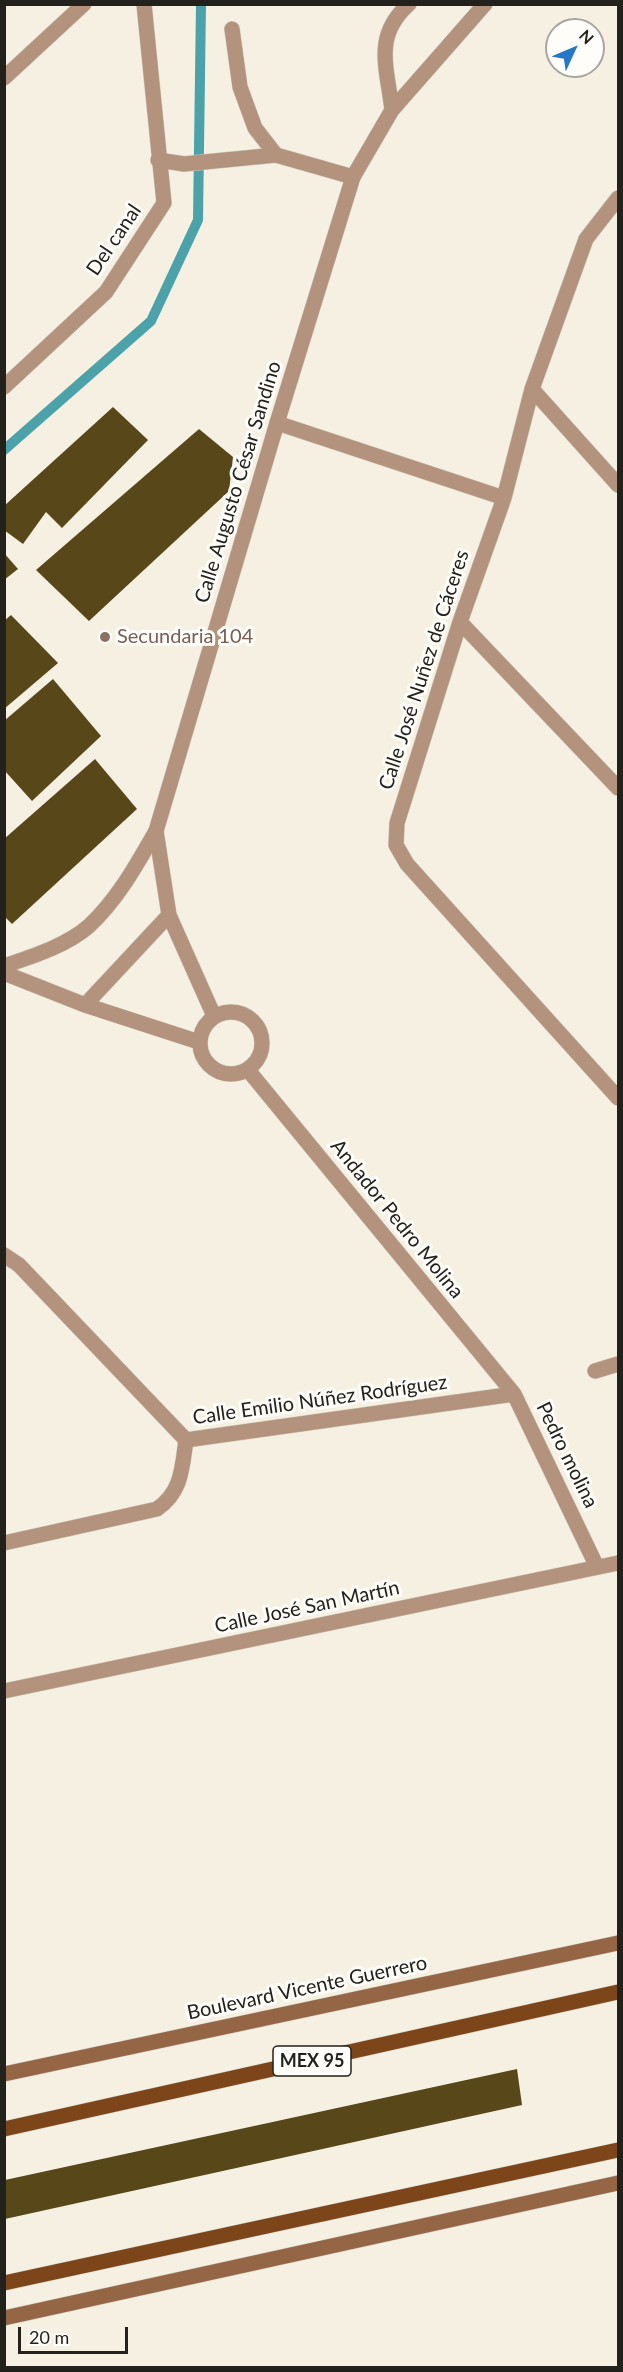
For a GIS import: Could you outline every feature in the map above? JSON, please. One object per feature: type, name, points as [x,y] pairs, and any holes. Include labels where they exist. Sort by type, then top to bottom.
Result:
[{"type":"main road","name":"Boulevard Vicente Guerrero","points":[[4,2074],[618,1943]]},
{"type":"main road","name":"MEX 95","points":[[4,2128],[618,1992]]},
{"type":"main road","points":[[4,2283],[618,2150]]},
{"type":"main road","points":[[4,2318],[618,2183]]},
{"type":"street","points":[[4,78],[84,4]]},
{"type":"street","name":"Del canal","points":[[4,387],[106,292],[164,203],[144,4]]},
{"type":"street","points":[[392,110],[384,42],[394,18],[409,4]]},
{"type":"street","name":"Calle Augusto César Sandino","points":[[4,966],[50,949],[88,927],[125,884],[156,831],[277,423],[353,177],[392,110],[485,4]]},
{"type":"street","points":[[232,29],[240,87],[255,128],[276,155]]},
{"type":"street","points":[[158,160],[184,164],[276,155],[353,177]]},
{"type":"street","name":"Calle José Nuñez de Cáceres","points":[[618,198],[586,239],[532,389],[504,498],[460,622],[397,824],[396,845],[407,864],[618,1098]]},
{"type":"street","points":[[532,389],[618,485]]},
{"type":"street","points":[[277,423],[504,498]]},
{"type":"street","points":[[460,622],[618,788]]},
{"type":"street","points":[[156,831],[169,915],[214,1016]]},
{"type":"street","points":[[85,1005],[169,915]]},
{"type":"street","points":[[4,973],[85,1005],[199,1042]]},
{"type":"street","points":[[233,1011],[251,1019],[261,1036],[260,1054],[248,1070],[226,1074],[207,1063],[199,1042],[203,1027],[214,1016],[233,1011]]},
{"type":"street","name":"Andador Pedro Molina","points":[[248,1070],[514,1394]]},
{"type":"street","points":[[4,1255],[19,1265],[186,1440]]},
{"type":"street","points":[[596,1371],[618,1364]]},
{"type":"street","name":"Calle Emilio Núñez Rodríguez","points":[[4,1544],[157,1509],[170,1500],[180,1483],[186,1440],[514,1394]]},
{"type":"street","name":"Pedro molina","points":[[514,1394],[597,1567]]},
{"type":"street","name":"Calle José San Martín","points":[[4,1691],[618,1563]]},
{"type":"building","points":[[113,407],[148,440],[62,528],[46,512],[23,544],[4,530],[4,506]]},
{"type":"building","points":[[199,429],[233,457],[229,491],[89,621],[36,570]]},
{"type":"building","points":[[4,553],[18,569],[4,580]]},
{"type":"building","points":[[11,615],[58,663],[4,709],[4,621]]},
{"type":"building","points":[[53,679],[101,736],[32,801],[4,770],[4,721]]},
{"type":"building","points":[[95,759],[137,809],[12,924],[4,916],[4,839]]},
{"type":"building","points":[[517,2069],[522,2105],[5,2219],[5,2180]]},
{"type":"waterway","points":[[4,450],[151,321],[198,220],[201,4]]},
{"type":"place","name":"Secundaria 104","points":[[105,637]]}]
